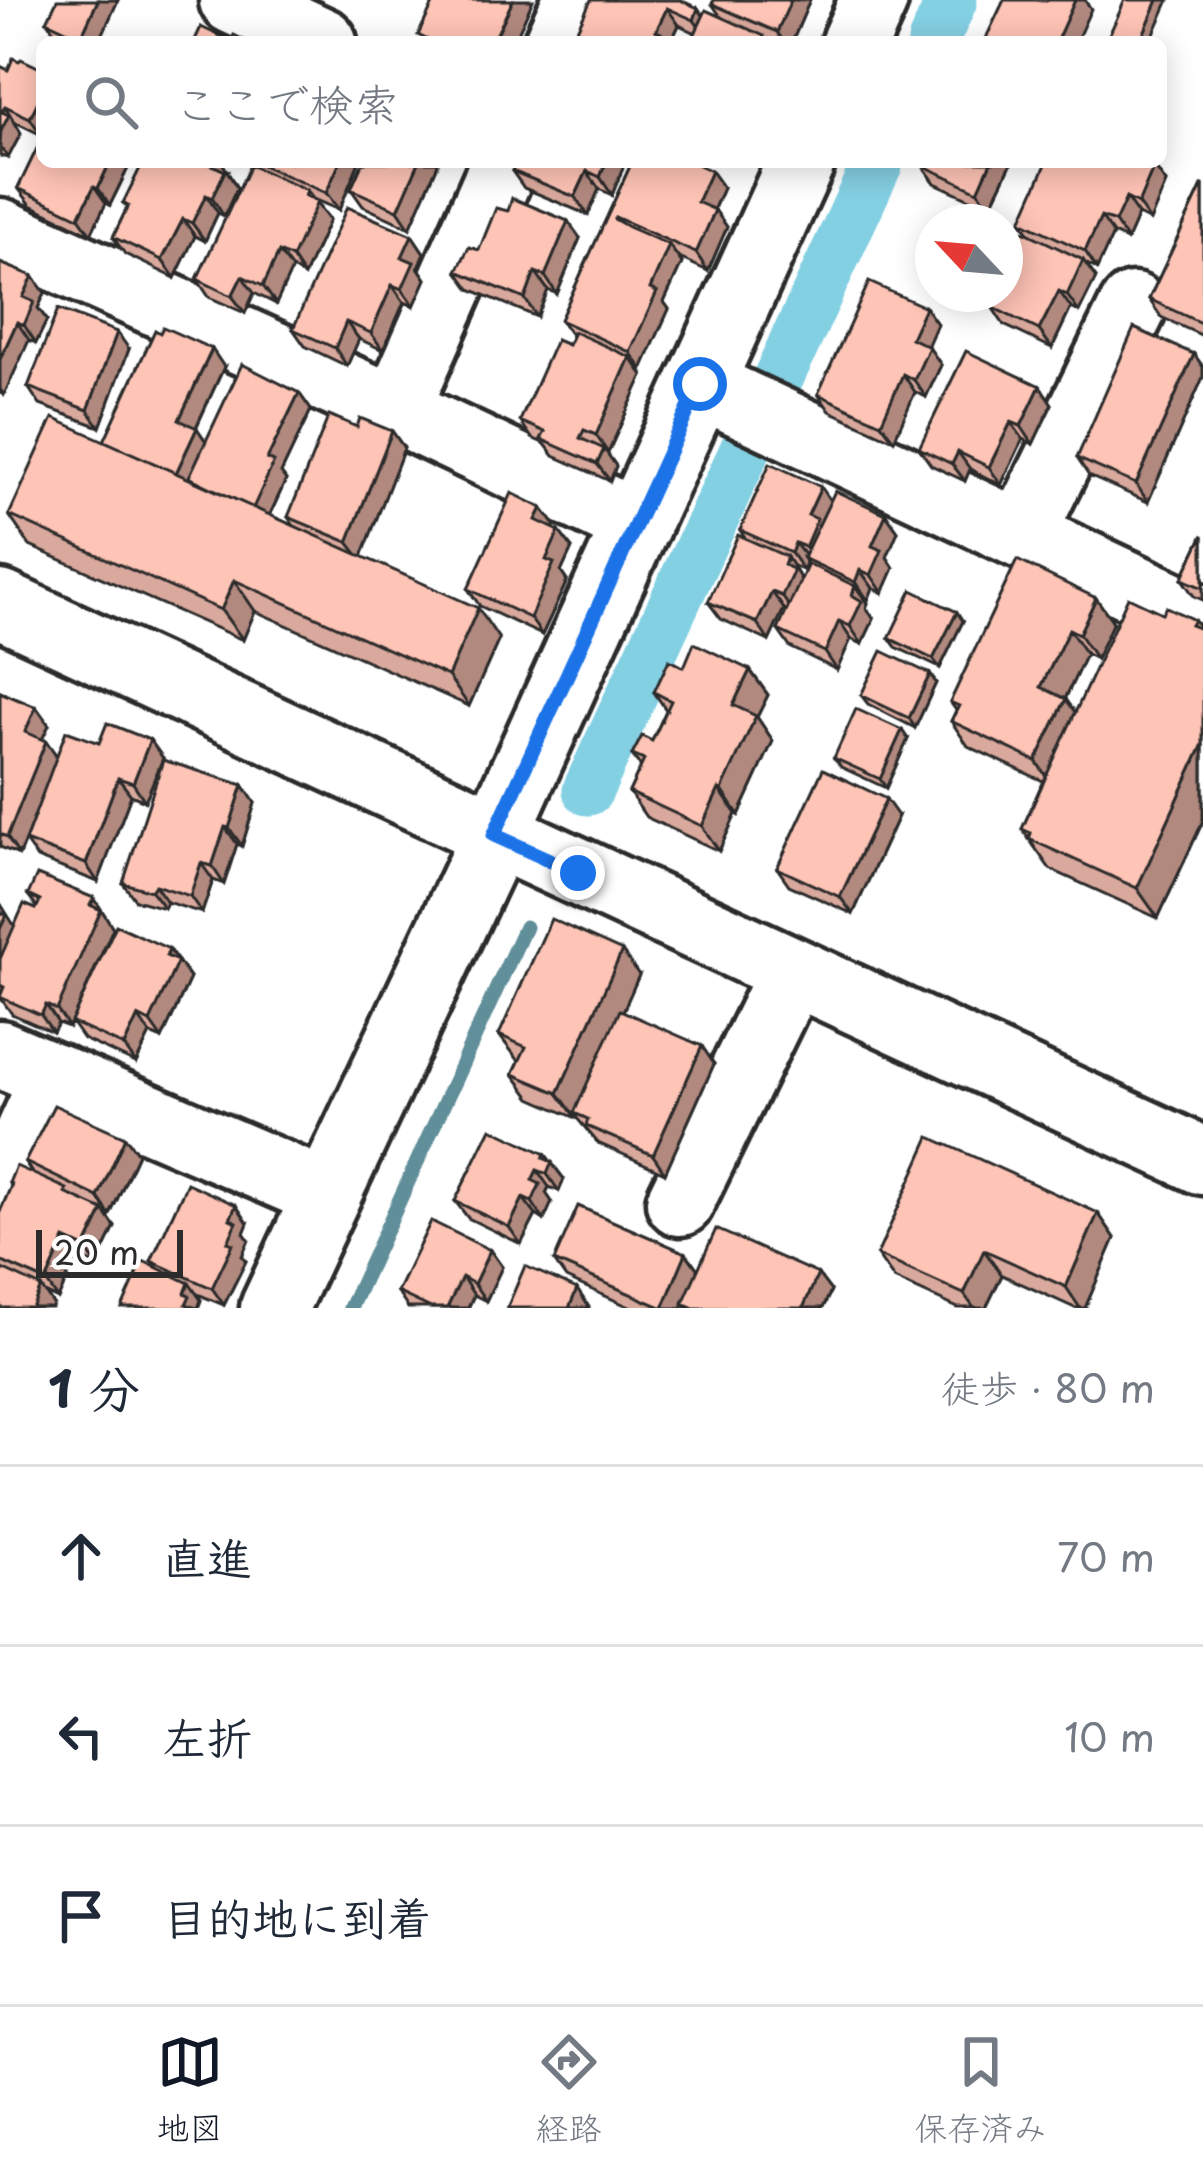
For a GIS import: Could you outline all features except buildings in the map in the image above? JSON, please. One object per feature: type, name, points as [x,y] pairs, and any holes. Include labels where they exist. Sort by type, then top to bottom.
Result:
[{"type":"street","points":[[233,0],[310,36]]},
{"type":"street","points":[[561,36],[577,0]]},
{"type":"street","points":[[858,36],[874,0]]},
{"type":"street","points":[[396,410],[502,168]]},
{"type":"street","points":[[282,1305],[326,1194],[637,524],[712,389],[799,168]]},
{"type":"street","points":[[0,232],[637,524]]},
{"type":"street","points":[[1022,534],[1133,307]]},
{"type":"street","points":[[712,389],[1203,620]]},
{"type":"street","points":[[0,604],[1203,1161]]},
{"type":"street","points":[[680,1202],[792,972]]},
{"type":"street","points":[[0,1198],[27,1066],[326,1194]]},
{"type":"waterway","points":[[936,36],[952,0]]},
{"type":"waterway","points":[[588,790],[875,168]]},
{"type":"waterway","points":[[350,1308],[525,927]]},
{"type":"route","points":[[578,873],[494,835],[700,384]]}]
